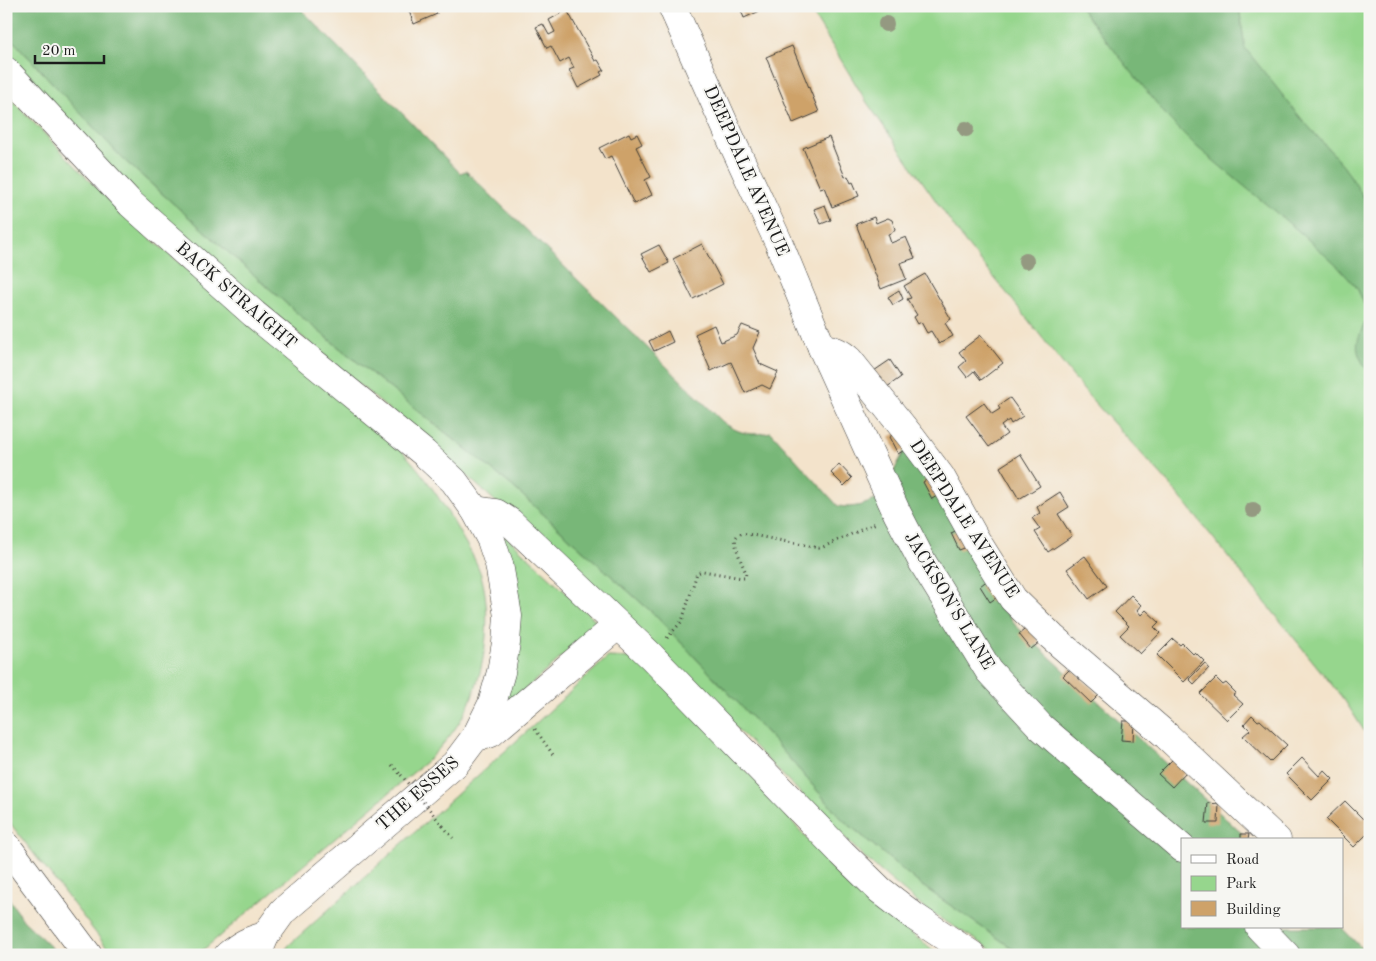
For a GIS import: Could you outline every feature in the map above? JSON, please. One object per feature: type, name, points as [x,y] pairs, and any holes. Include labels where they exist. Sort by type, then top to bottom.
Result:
[{"type":"street","name":"DEEPDALE AVENUE","points":[[672,6],[778,241],[822,348],[833,349],[849,360],[911,437],[941,477],[976,540],[1013,599],[1052,637],[1167,736],[1275,838]]},
{"type":"street","name":"BACK STRAIGHT","points":[[6,71],[131,204],[254,314],[424,453],[454,481],[475,510]]},
{"type":"street","name":"JACKSON'S LANE","points":[[822,348],[897,514],[923,563],[989,671],[1041,727],[1181,847]]},
{"type":"street","points":[[475,510],[496,513],[504,517],[651,656],[880,890],[915,918],[972,955]]},
{"type":"street","name":"THE ESSES","points":[[261,945],[283,911],[455,764],[476,736],[492,704],[501,672],[508,616],[499,564],[491,540],[475,510]]},
{"type":"street","points":[[476,736],[486,735],[491,732],[618,624]]},
{"type":"street","points":[[6,845],[88,955]]},
{"type":"street","points":[[1260,928],[1286,955]]},
{"type":"street","points":[[228,955],[248,940],[261,945]]},
{"type":"path","points":[[651,656],[682,621],[697,573],[703,571],[745,578],[746,573],[735,542],[739,534],[822,548],[897,514]]},
{"type":"path","points":[[519,709],[554,756]]},
{"type":"path","points":[[392,765],[453,838]]},
{"type":"green space","points":[[6,6],[298,6],[460,173],[466,171],[723,422],[734,429],[746,433],[771,432],[838,506],[855,506],[880,498],[909,442],[1015,625],[1247,838],[1181,838],[1181,928],[1342,928],[1368,955],[1022,955],[921,885],[842,819],[775,742],[655,615],[511,485],[306,321],[123,159],[6,33]]},
{"type":"green space","points":[[808,6],[1370,6],[1370,740],[1345,701],[1172,487],[1086,393],[964,241],[866,101]]},
{"type":"green space","points":[[1079,6],[1239,6],[1245,48],[1300,117],[1344,166],[1370,207],[1370,374],[1360,358],[1357,346],[1360,333],[1368,317],[1357,288],[1338,267],[1302,234],[1197,147],[1169,119]]},
{"type":"green space","points":[[6,33],[123,159],[306,321],[511,485],[655,615],[775,742],[842,819],[921,885],[1022,955],[1001,955],[925,909],[864,857],[639,630],[456,466],[138,199],[6,56]]},
{"type":"green space","points":[[6,94],[124,216],[401,450],[419,470],[456,525],[477,565],[485,593],[486,631],[480,671],[468,707],[452,733],[427,761],[197,955],[113,955],[6,818]]},
{"type":"green space","points":[[506,536],[597,622],[596,627],[514,699],[506,699],[502,538]]},
{"type":"green space","points":[[608,657],[632,658],[661,676],[763,788],[848,886],[940,955],[283,955],[288,946]]},
{"type":"green space","points":[[6,894],[23,920],[59,955],[6,955]]},
{"type":"building","points":[[407,6],[434,6],[437,14],[414,24]]},
{"type":"building","points":[[732,6],[761,6],[762,10],[744,18],[740,8],[734,10]]},
{"type":"building","points":[[567,10],[595,61],[598,60],[604,70],[600,72],[602,75],[578,88],[569,70],[574,68],[569,58],[560,63],[551,46],[547,48],[536,27],[543,24],[549,35],[555,32],[549,20]]},
{"type":"building","points":[[792,46],[819,112],[793,123],[766,57]]},
{"type":"building","points":[[629,133],[631,137],[637,134],[642,144],[636,147],[651,177],[645,180],[652,195],[634,204],[611,156],[605,159],[599,148]]},
{"type":"building","points":[[829,137],[845,177],[848,176],[851,183],[853,182],[859,196],[832,207],[824,187],[820,188],[803,148]]},
{"type":"building","points":[[825,205],[831,220],[821,224],[814,209]]},
{"type":"building","points":[[874,217],[876,223],[888,218],[892,220],[895,229],[892,233],[888,234],[891,243],[906,237],[915,258],[900,263],[906,279],[881,289],[856,224]]},
{"type":"building","points":[[702,244],[723,284],[693,299],[673,259]]},
{"type":"building","points":[[659,245],[669,263],[651,272],[641,254]]},
{"type":"building","points":[[925,274],[951,319],[945,323],[953,336],[939,344],[931,331],[927,333],[921,322],[918,324],[914,317],[917,315],[907,299],[911,298],[904,286]]},
{"type":"building","points":[[899,290],[903,299],[893,305],[888,297]]},
{"type":"building","points":[[714,325],[721,342],[737,335],[742,325],[760,332],[753,348],[760,364],[778,372],[770,389],[762,385],[745,393],[731,362],[711,371],[695,334]]},
{"type":"building","points":[[668,331],[673,342],[654,351],[649,341]]},
{"type":"building","points":[[981,335],[1003,363],[981,380],[974,371],[967,377],[959,367],[966,361],[959,352]]},
{"type":"building","points":[[890,360],[901,377],[883,390],[871,373]]},
{"type":"building","points":[[1010,398],[1023,416],[1011,424],[1009,420],[1001,426],[1007,434],[989,447],[966,416],[984,403],[992,414],[1000,409],[998,406]]},
{"type":"building","points":[[900,431],[908,448],[898,454],[889,437]]},
{"type":"building","points":[[1020,454],[1040,486],[1019,499],[1000,467]]},
{"type":"building","points":[[839,464],[852,478],[844,486],[831,473]]},
{"type":"building","points":[[933,476],[942,493],[932,499],[923,482]]},
{"type":"building","points":[[1060,492],[1069,507],[1058,514],[1072,536],[1048,552],[1035,532],[1040,529],[1032,518],[1040,513],[1037,507]]},
{"type":"building","points":[[962,528],[970,546],[959,550],[951,533]]},
{"type":"building","points":[[1085,556],[1107,586],[1089,599],[1067,569]]},
{"type":"building","points":[[989,579],[1000,595],[990,602],[980,586]]},
{"type":"building","points":[[1131,595],[1141,605],[1137,610],[1141,615],[1146,610],[1159,622],[1154,627],[1160,633],[1140,654],[1120,635],[1129,626],[1115,612]]},
{"type":"building","points":[[1028,627],[1040,642],[1031,649],[1019,634]]},
{"type":"building","points":[[1173,639],[1180,645],[1182,643],[1193,654],[1195,652],[1204,661],[1184,682],[1157,655]]},
{"type":"building","points":[[1205,663],[1209,668],[1194,684],[1189,679]]},
{"type":"building","points":[[1071,668],[1099,695],[1091,703],[1063,676]]},
{"type":"building","points":[[1216,678],[1223,685],[1226,683],[1236,693],[1233,695],[1243,704],[1227,720],[1200,694]]},
{"type":"building","points":[[1252,715],[1287,745],[1270,762],[1243,736],[1250,730],[1244,724]]},
{"type":"building","points":[[1123,721],[1134,721],[1133,741],[1121,740]]},
{"type":"building","points":[[1302,758],[1319,776],[1324,770],[1333,779],[1312,800],[1286,774]]},
{"type":"building","points":[[1173,759],[1186,772],[1172,787],[1158,774]]},
{"type":"building","points":[[1345,801],[1363,819],[1365,816],[1370,821],[1370,831],[1354,847],[1326,819]]},
{"type":"building","points":[[1208,803],[1219,804],[1218,823],[1206,823]]},
{"type":"building","points":[[1241,834],[1249,834],[1248,838],[1241,838]]}]
